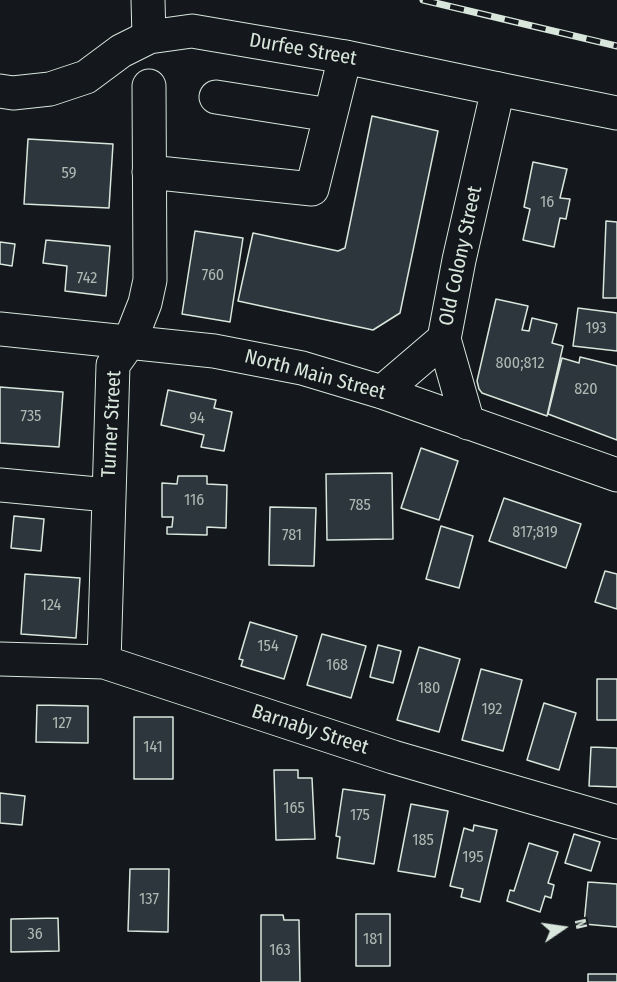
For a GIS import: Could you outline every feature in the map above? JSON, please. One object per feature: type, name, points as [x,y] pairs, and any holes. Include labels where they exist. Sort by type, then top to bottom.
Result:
[{"type":"main road","points":[[148,0],[149,37]]},
{"type":"main road","name":"Durfee Street","points":[[0,91],[14,93],[51,89],[86,77],[121,51],[149,37],[192,32],[345,57],[617,113]]},
{"type":"main road","points":[[149,172],[312,189],[345,57]]},
{"type":"main road","name":"Turner Street","points":[[104,662],[113,365],[130,341],[145,303],[150,280],[149,86]]},
{"type":"main road","name":"Old Colony Street","points":[[468,423],[444,339],[459,260],[498,89]]},
{"type":"main road","points":[[216,96],[330,115]]},
{"type":"main road","name":"North Main Street","points":[[0,329],[214,351],[302,368],[382,392],[617,475]]},
{"type":"main road","points":[[382,392],[444,339]]},
{"type":"main road","points":[[0,485],[108,495]]},
{"type":"main road","name":"Barnaby Street","points":[[0,659],[104,662],[393,757],[617,822]]},
{"type":"building","points":[[372,116],[438,131],[400,313],[373,330],[238,301],[253,233],[338,251],[345,248]]},
{"type":"building","points":[[28,139],[113,144],[109,208],[24,204]]},
{"type":"building","points":[[533,162],[567,169],[560,198],[570,199],[566,219],[560,218],[554,247],[523,240],[530,209],[524,207]]},
{"type":"building","points":[[606,221],[617,222],[617,298],[603,298]]},
{"type":"building","points":[[195,231],[243,238],[230,322],[182,314]]},
{"type":"building","points":[[46,240],[110,246],[106,296],[65,291],[67,266],[43,263]]},
{"type":"building","points":[[0,242],[15,244],[12,266],[0,264]]},
{"type":"building","points":[[496,299],[528,306],[522,330],[529,331],[532,318],[557,324],[552,343],[563,346],[547,416],[482,393],[479,389],[477,381]]},
{"type":"building","points":[[578,308],[617,313],[617,351],[573,346]]},
{"type":"building","points":[[580,357],[617,366],[617,440],[548,414],[562,358],[579,363]]},
{"type":"building","points":[[0,387],[63,392],[59,447],[0,443]]},
{"type":"building","points":[[168,390],[216,400],[214,408],[232,412],[224,451],[201,447],[204,435],[161,425]]},
{"type":"building","points":[[421,448],[458,461],[439,520],[401,508]]},
{"type":"building","points":[[392,473],[393,539],[327,540],[326,474]]},
{"type":"building","points":[[178,476],[207,476],[207,484],[227,485],[226,528],[207,527],[207,535],[167,534],[167,527],[172,527],[173,517],[162,517],[162,483],[177,484]]},
{"type":"building","points":[[504,498],[581,524],[566,568],[489,541]]},
{"type":"building","points":[[270,507],[316,508],[314,566],[269,565]]},
{"type":"building","points":[[14,516],[44,519],[41,551],[11,548]]},
{"type":"building","points":[[441,526],[473,536],[459,588],[426,579]]},
{"type":"building","points":[[605,571],[617,574],[617,609],[595,602]]},
{"type":"building","points":[[25,574],[80,578],[76,638],[21,634]]},
{"type":"building","points":[[250,622],[297,636],[284,679],[241,666],[243,660],[239,659]]},
{"type":"building","points":[[322,634],[366,646],[351,698],[307,685]]},
{"type":"building","points":[[378,645],[401,651],[393,683],[370,677]]},
{"type":"building","points":[[419,647],[460,659],[439,732],[397,720]]},
{"type":"building","points":[[481,669],[522,680],[503,751],[462,740]]},
{"type":"building","points":[[597,679],[617,679],[617,720],[597,720]]},
{"type":"building","points":[[544,703],[576,713],[559,770],[527,760]]},
{"type":"building","points":[[37,705],[88,706],[88,743],[36,742]]},
{"type":"building","points":[[134,717],[173,717],[173,779],[134,779]]},
{"type":"building","points":[[591,747],[617,748],[617,787],[589,786]]},
{"type":"building","points":[[274,770],[298,770],[298,778],[312,778],[315,839],[276,840]]},
{"type":"building","points":[[343,789],[385,795],[374,864],[337,858],[340,837],[336,836]]},
{"type":"building","points":[[0,793],[25,796],[22,825],[0,823]]},
{"type":"building","points":[[411,804],[448,811],[435,877],[398,871]]},
{"type":"building","points":[[474,825],[497,830],[480,902],[461,897],[463,889],[450,886],[464,828],[473,831]]},
{"type":"building","points":[[574,834],[600,842],[591,871],[565,863]]},
{"type":"building","points":[[529,843],[558,852],[548,883],[554,885],[551,898],[545,896],[540,912],[507,901],[510,890],[514,891]]},
{"type":"building","points":[[130,869],[169,869],[168,932],[128,931]]},
{"type":"building","points":[[588,882],[617,884],[617,927],[584,924]]},
{"type":"building","points":[[356,914],[390,914],[390,966],[356,966]]},
{"type":"building","points":[[261,915],[283,915],[284,920],[299,920],[300,982],[261,982]]},
{"type":"building","points":[[58,918],[59,951],[11,952],[11,919]]},
{"type":"building","points":[[588,974],[617,974],[617,982],[588,982]]},
{"type":"railway","points":[[423,0],[617,46]]}]
